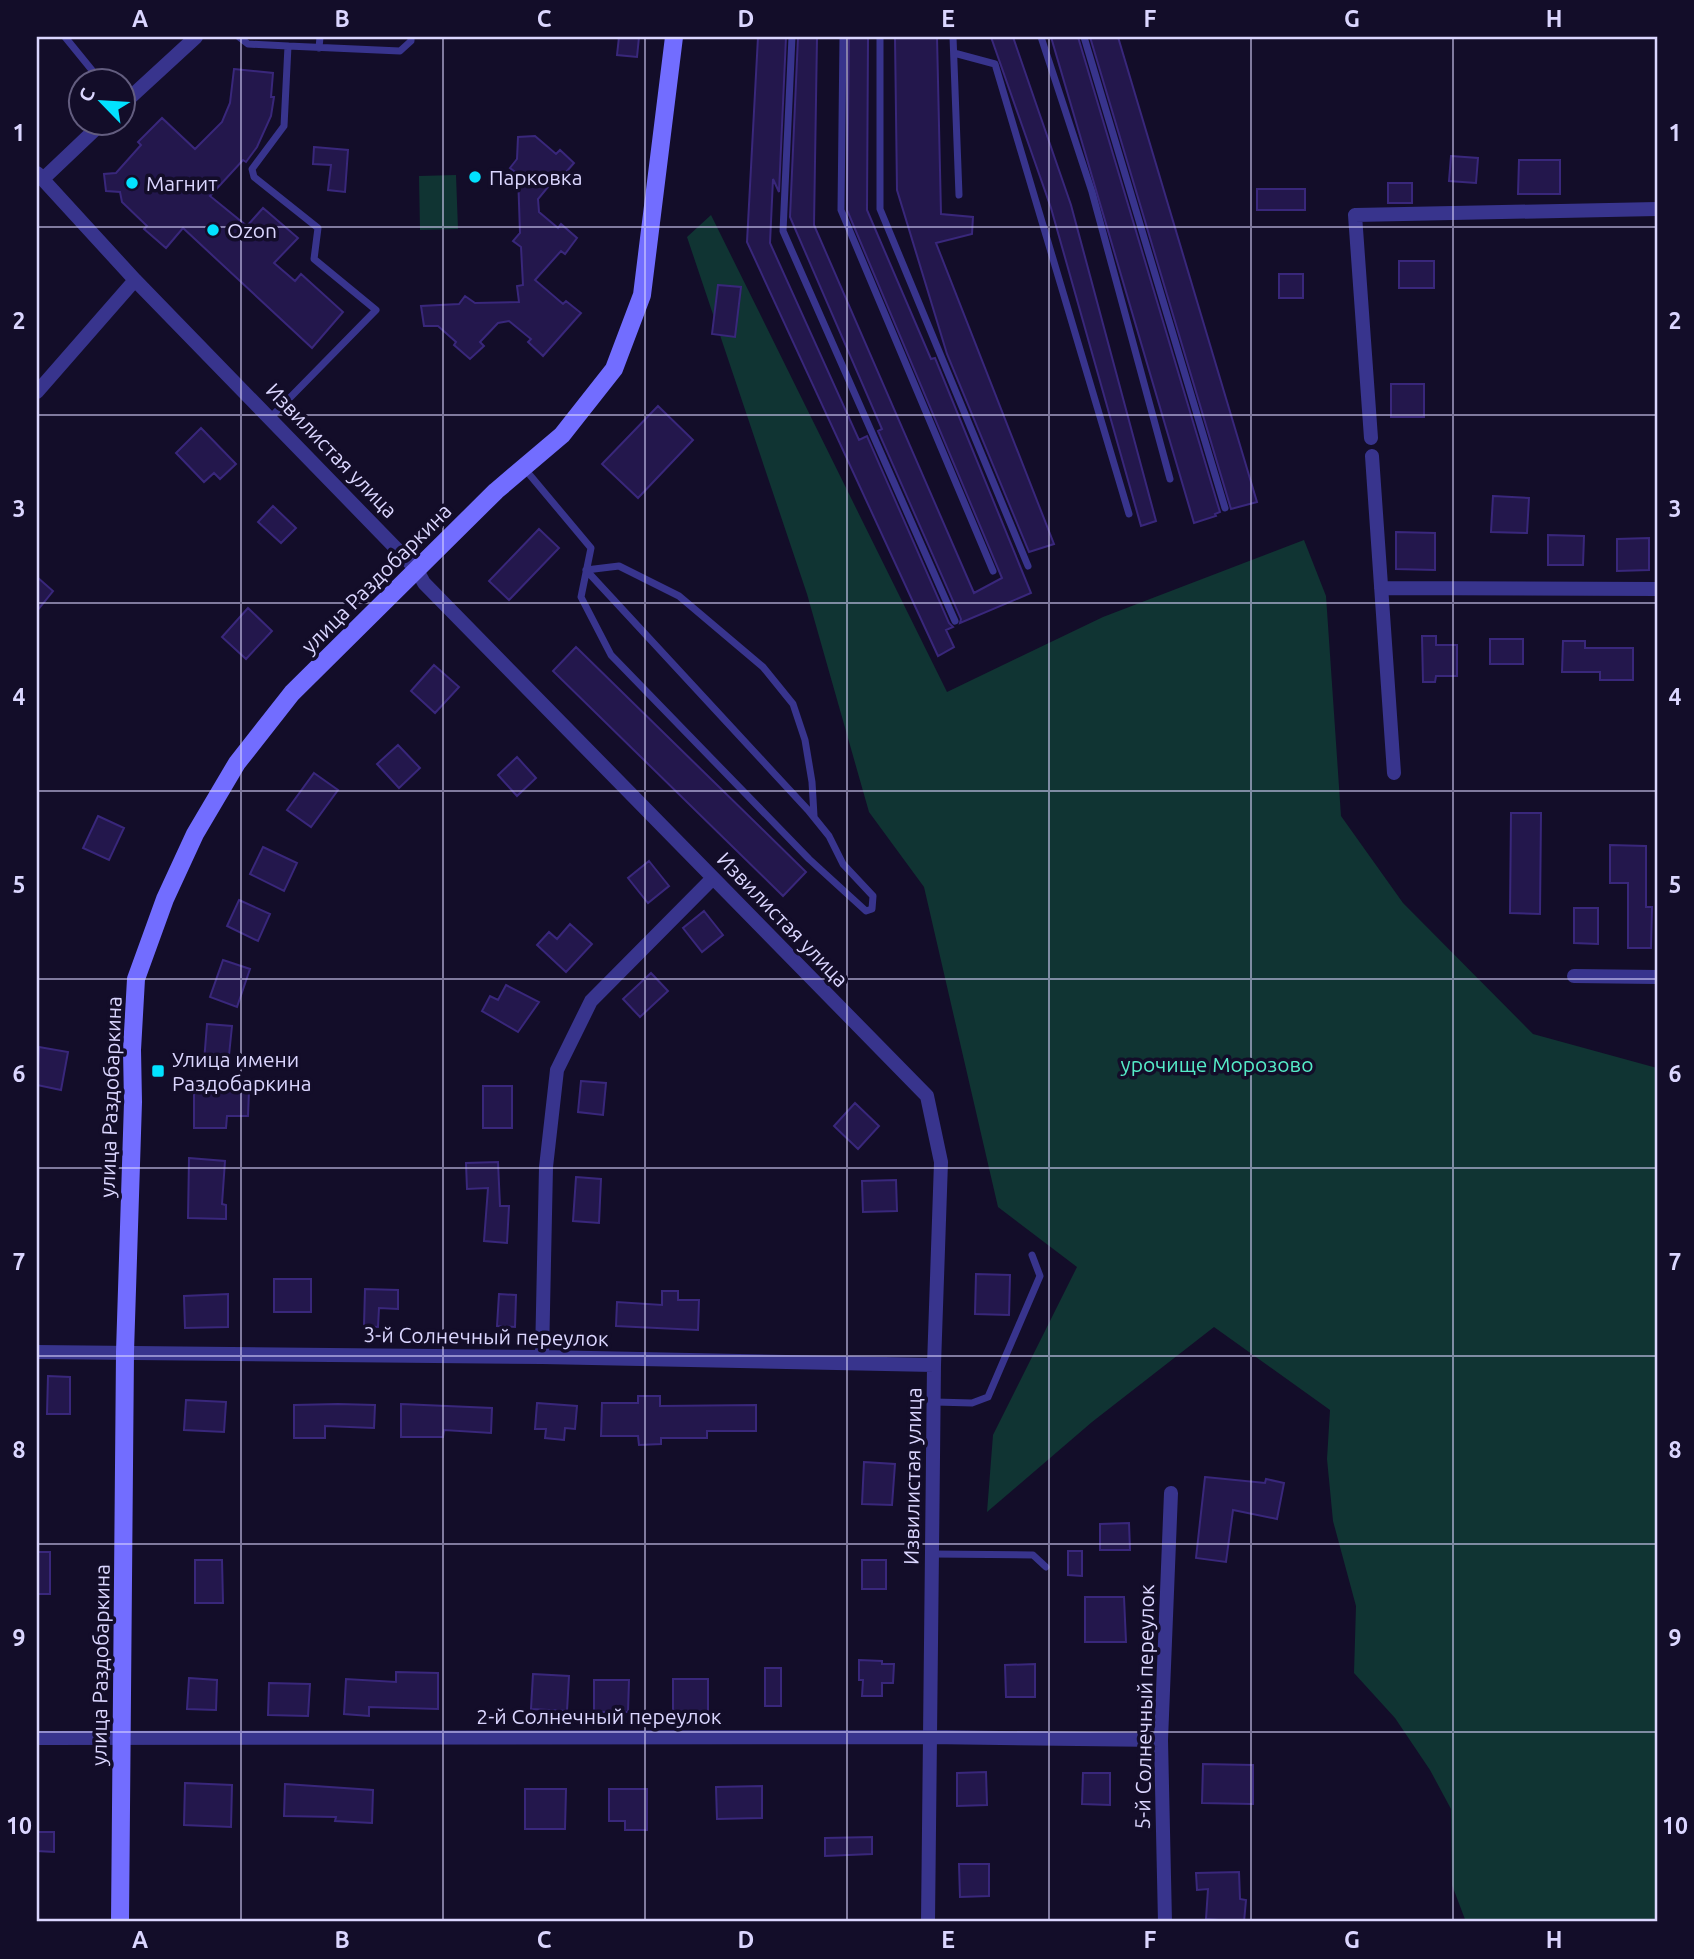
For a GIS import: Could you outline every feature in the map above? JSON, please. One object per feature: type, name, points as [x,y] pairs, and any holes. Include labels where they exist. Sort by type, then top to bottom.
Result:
[{"type":"street","points":[[136,92],[196,37]]},
{"type":"street","name":"улица Раздобаркина","points":[[120,1922],[125,1352],[136,979],[165,899],[195,834],[237,763],[292,693],[496,491],[562,435],[614,369],[642,295],[674,37]]},
{"type":"street","points":[[41,180],[89,136]]},
{"type":"street","name":"Извилистая улица","points":[[41,180],[417,569],[424,583],[927,1096],[941,1161],[934,1365],[928,1922]]},
{"type":"street","points":[[1371,438],[1355,215],[1657,208]]},
{"type":"street","points":[[37,392],[135,280]]},
{"type":"street","points":[[1372,456],[1394,773]]},
{"type":"street","points":[[1381,588],[1657,589]]},
{"type":"street","points":[[542,1357],[546,1167],[557,1070],[591,1001],[713,878]]},
{"type":"street","points":[[1574,976],[1657,977]]},
{"type":"street","name":"3-й Солнечный переулок","points":[[37,1352],[542,1357],[934,1365]]},
{"type":"street","name":"5-й Солнечный переулок","points":[[1165,1922],[1161,1740],[1171,1493]]},
{"type":"street","name":"2-й Солнечный переулок","points":[[37,1738],[929,1737],[1161,1740]]},
{"type":"lane","points":[[65,37],[89,66]]},
{"type":"lane","points":[[239,37],[248,44],[400,51],[411,41],[411,37]]},
{"type":"lane","points":[[319,48],[320,37]]},
{"type":"lane","points":[[792,37],[783,231],[955,621]]},
{"type":"lane","points":[[843,37],[841,210],[993,571]]},
{"type":"lane","points":[[880,37],[880,209],[1028,566]]},
{"type":"lane","points":[[953,37],[959,195]]},
{"type":"lane","points":[[1041,37],[1092,192],[1170,479]]},
{"type":"lane","points":[[1084,37],[1225,508]]},
{"type":"lane","points":[[271,417],[376,310],[314,259],[318,228],[254,177],[252,169],[284,126],[288,46]]},
{"type":"lane","points":[[954,53],[995,64],[1129,514]]},
{"type":"lane","points":[[524,468],[591,548],[586,570],[581,597],[611,655],[809,859],[866,911],[872,909],[873,897],[843,863],[830,836],[814,816],[586,570]]},
{"type":"lane","points":[[586,570],[619,566],[679,596],[763,667],[793,704],[805,740],[814,816]]},
{"type":"lane","points":[[935,1402],[972,1403],[988,1397],[1040,1276],[1032,1255]]},
{"type":"lane","points":[[931,1554],[1033,1555],[1045,1567]]},
{"type":"green space","points":[[456,175],[458,229],[420,230],[419,176]]},
{"type":"green space","name":"урочище Морозово","points":[[711,215],[947,692],[1103,617],[1304,540],[1326,596],[1341,816],[1403,903],[1533,1034],[1657,1068],[1657,1922],[1466,1922],[1452,1885],[1451,1809],[1430,1770],[1395,1718],[1354,1673],[1356,1606],[1333,1521],[1327,1459],[1330,1410],[1214,1327],[1092,1422],[987,1512],[993,1435],[1077,1267],[998,1207],[924,887],[869,812],[807,594],[687,237]]},
{"type":"building","points":[[619,37],[639,37],[637,57],[617,55]]},
{"type":"building","points":[[758,37],[786,37],[779,192],[773,179],[770,243],[859,440],[867,436],[953,627],[946,630],[954,647],[938,656],[747,242]]},
{"type":"building","points":[[798,37],[817,37],[814,225],[974,593],[1002,578],[847,210],[849,37],[868,37],[867,210],[931,359],[935,358],[1031,593],[960,623],[961,619],[878,431],[882,429],[790,217]]},
{"type":"building","points":[[895,37],[937,37],[941,214],[973,217],[972,234],[936,243],[1054,544],[1029,552],[947,354],[897,190]]},
{"type":"building","points":[[991,37],[1013,37],[1071,205],[1156,521],[1141,526],[1051,208]]},
{"type":"building","points":[[1051,37],[1078,37],[1220,512],[1215,514],[1216,516],[1194,523]]},
{"type":"building","points":[[1090,37],[1118,37],[1257,502],[1231,509]]},
{"type":"building","points":[[234,69],[273,73],[271,97],[274,97],[271,116],[257,147],[246,162],[243,160],[210,196],[247,226],[263,208],[298,238],[274,263],[295,281],[301,274],[343,312],[312,348],[183,228],[166,248],[144,229],[147,226],[122,202],[120,192],[106,191],[104,174],[116,173],[141,145],[138,142],[162,118],[195,149],[222,122],[230,103]]},
{"type":"building","points":[[535,136],[556,154],[560,150],[574,163],[560,179],[557,176],[538,199],[539,212],[558,228],[561,224],[577,238],[565,254],[561,251],[535,280],[563,304],[566,301],[581,313],[543,356],[528,342],[531,339],[509,321],[498,323],[480,342],[484,346],[470,359],[438,326],[424,326],[421,306],[459,304],[465,296],[475,303],[519,302],[517,286],[523,285],[521,247],[513,241],[520,233],[518,174],[510,168],[517,159],[518,137]]},
{"type":"building","points":[[314,147],[348,150],[345,192],[328,190],[331,165],[313,164]]},
{"type":"building","points":[[1451,156],[1478,158],[1476,183],[1449,181]]},
{"type":"building","points":[[1519,160],[1560,160],[1560,194],[1518,194]]},
{"type":"building","points":[[1388,183],[1412,183],[1412,203],[1388,203]]},
{"type":"building","points":[[1257,189],[1305,189],[1305,210],[1257,210]]},
{"type":"building","points":[[1399,261],[1434,261],[1434,288],[1399,288]]},
{"type":"building","points":[[1279,274],[1303,274],[1303,298],[1279,298]]},
{"type":"building","points":[[718,285],[741,287],[735,337],[712,334]]},
{"type":"building","points":[[1391,384],[1424,384],[1424,417],[1391,417]]},
{"type":"building","points":[[658,406],[693,440],[638,498],[602,464]]},
{"type":"building","points":[[201,428],[236,464],[220,479],[214,473],[204,482],[176,453]]},
{"type":"building","points":[[1493,496],[1529,498],[1527,533],[1491,532]]},
{"type":"building","points":[[273,506],[296,528],[281,543],[258,522]]},
{"type":"building","points":[[539,529],[559,548],[509,600],[489,581]]},
{"type":"building","points":[[1396,532],[1435,533],[1435,570],[1396,569]]},
{"type":"building","points":[[1548,535],[1584,536],[1583,565],[1548,565]]},
{"type":"building","points":[[1649,538],[1649,570],[1617,571],[1617,539]]},
{"type":"building","points":[[37,577],[53,591],[37,611]]},
{"type":"building","points":[[248,608],[272,631],[246,659],[222,637]]},
{"type":"building","points":[[1422,636],[1436,636],[1436,645],[1457,645],[1457,676],[1436,676],[1435,682],[1423,682]]},
{"type":"building","points":[[1490,639],[1523,639],[1523,664],[1490,664]]},
{"type":"building","points":[[1563,641],[1585,641],[1585,648],[1633,648],[1633,680],[1600,680],[1600,672],[1562,672]]},
{"type":"building","points":[[576,647],[806,872],[783,896],[553,671]]},
{"type":"building","points":[[434,665],[459,687],[435,713],[411,691]]},
{"type":"building","points":[[398,745],[420,768],[399,788],[377,764]]},
{"type":"building","points":[[517,757],[536,778],[517,796],[498,775]]},
{"type":"building","points":[[314,773],[338,790],[311,827],[287,810]]},
{"type":"building","points":[[1511,813],[1541,813],[1540,914],[1510,913]]},
{"type":"building","points":[[98,816],[124,828],[109,860],[83,848]]},
{"type":"building","points":[[1610,845],[1646,846],[1646,907],[1652,907],[1651,948],[1628,948],[1628,883],[1610,883]]},
{"type":"building","points":[[263,847],[297,863],[284,891],[250,874]]},
{"type":"building","points":[[649,861],[669,886],[648,903],[628,878]]},
{"type":"building","points":[[239,900],[270,914],[258,941],[227,926]]},
{"type":"building","points":[[1574,908],[1598,908],[1598,944],[1574,943]]},
{"type":"building","points":[[704,911],[723,935],[702,952],[683,928]]},
{"type":"building","points":[[570,924],[592,944],[566,972],[537,945],[549,932],[557,939]]},
{"type":"building","points":[[223,960],[250,969],[237,1007],[210,997]]},
{"type":"building","points":[[651,973],[668,991],[640,1017],[623,999]]},
{"type":"building","points":[[506,985],[539,1002],[518,1032],[482,1011],[490,996],[498,1000]]},
{"type":"building","points":[[207,1024],[232,1026],[228,1065],[204,1062]]},
{"type":"building","points":[[39,1047],[68,1052],[61,1090],[37,1085]]},
{"type":"building","points":[[581,1081],[606,1083],[603,1115],[578,1112]]},
{"type":"building","points":[[483,1086],[512,1086],[512,1128],[483,1128]]},
{"type":"building","points":[[194,1091],[249,1091],[248,1116],[227,1116],[226,1128],[194,1128]]},
{"type":"building","points":[[855,1103],[879,1126],[858,1149],[834,1126]]},
{"type":"building","points":[[189,1158],[225,1161],[222,1204],[226,1205],[226,1219],[188,1218]]},
{"type":"building","points":[[498,1162],[500,1206],[509,1206],[507,1243],[484,1241],[488,1188],[467,1189],[466,1163]]},
{"type":"building","points":[[576,1177],[601,1179],[599,1223],[573,1221]]},
{"type":"building","points":[[896,1180],[897,1211],[863,1212],[862,1181]]},
{"type":"building","points":[[976,1274],[1010,1275],[1009,1315],[975,1314]]},
{"type":"building","points":[[274,1279],[311,1279],[311,1312],[274,1312]]},
{"type":"building","points":[[365,1289],[398,1290],[398,1309],[379,1308],[378,1327],[364,1326]]},
{"type":"building","points":[[662,1291],[678,1291],[678,1300],[699,1300],[698,1330],[616,1326],[617,1302],[662,1305]]},
{"type":"building","points":[[228,1294],[228,1327],[185,1328],[184,1296]]},
{"type":"building","points":[[499,1294],[516,1295],[515,1327],[497,1326]]},
{"type":"building","points":[[48,1376],[70,1377],[70,1414],[47,1414]]},
{"type":"building","points":[[638,1396],[660,1396],[660,1406],[756,1405],[756,1431],[707,1431],[707,1438],[661,1438],[661,1444],[639,1445],[638,1436],[601,1436],[602,1403],[638,1403]]},
{"type":"building","points":[[186,1400],[226,1402],[224,1432],[184,1430]]},
{"type":"building","points":[[537,1403],[577,1406],[575,1429],[565,1428],[564,1440],[545,1438],[546,1429],[535,1429]]},
{"type":"building","points":[[401,1404],[492,1408],[491,1433],[444,1430],[443,1437],[401,1437]]},
{"type":"building","points":[[294,1405],[375,1405],[374,1428],[325,1426],[325,1438],[294,1438]]},
{"type":"building","points":[[864,1462],[895,1464],[892,1505],[862,1504]]},
{"type":"building","points":[[1205,1477],[1265,1483],[1266,1479],[1284,1483],[1277,1519],[1233,1510],[1226,1562],[1196,1558]]},
{"type":"building","points":[[1129,1523],[1130,1550],[1100,1550],[1100,1524]]},
{"type":"building","points":[[1068,1551],[1082,1551],[1082,1576],[1068,1575]]},
{"type":"building","points":[[37,1552],[50,1552],[50,1594],[37,1594]]},
{"type":"building","points":[[195,1560],[222,1560],[223,1603],[195,1603]]},
{"type":"building","points":[[862,1560],[886,1560],[886,1589],[862,1589]]},
{"type":"building","points":[[1085,1597],[1124,1597],[1126,1642],[1085,1642]]},
{"type":"building","points":[[859,1660],[894,1664],[893,1683],[882,1683],[882,1696],[862,1696],[863,1680],[859,1680]]},
{"type":"building","points":[[1035,1664],[1035,1697],[1006,1697],[1005,1665]]},
{"type":"building","points":[[765,1668],[781,1668],[781,1706],[765,1706]]},
{"type":"building","points":[[396,1672],[438,1673],[438,1709],[369,1707],[369,1716],[344,1714],[346,1679],[396,1682]]},
{"type":"building","points":[[533,1674],[569,1676],[567,1711],[531,1709]]},
{"type":"building","points":[[189,1678],[217,1680],[216,1710],[187,1709]]},
{"type":"building","points":[[673,1679],[708,1679],[708,1712],[673,1712]]},
{"type":"building","points":[[594,1680],[629,1680],[628,1712],[594,1712]]},
{"type":"building","points":[[269,1683],[310,1684],[308,1716],[268,1715]]},
{"type":"building","points":[[1203,1764],[1253,1765],[1253,1804],[1202,1803]]},
{"type":"building","points":[[986,1772],[987,1805],[957,1806],[957,1773]]},
{"type":"building","points":[[1083,1773],[1110,1773],[1110,1805],[1082,1804]]},
{"type":"building","points":[[185,1783],[232,1785],[231,1827],[184,1825]]},
{"type":"building","points":[[285,1784],[373,1790],[372,1823],[335,1821],[336,1817],[284,1816]]},
{"type":"building","points":[[762,1786],[762,1818],[717,1819],[716,1787]]},
{"type":"building","points":[[525,1789],[566,1789],[565,1829],[525,1829]]},
{"type":"building","points":[[609,1789],[647,1789],[647,1830],[625,1830],[625,1821],[609,1821]]},
{"type":"building","points":[[37,1832],[54,1832],[54,1852],[37,1851]]},
{"type":"building","points":[[872,1837],[872,1854],[825,1856],[825,1838]]},
{"type":"building","points":[[959,1864],[989,1864],[989,1896],[960,1897]]},
{"type":"building","points":[[1239,1872],[1240,1899],[1246,1900],[1244,1922],[1206,1919],[1208,1889],[1197,1890],[1196,1873]]},
{"type":"place","name":"Парковка","points":[[475,177]]},
{"type":"place","name":"Магнит","points":[[132,183]]},
{"type":"place","name":"Ozon","points":[[213,230]]},
{"type":"place","name":"Улица имени Раздобаркина","points":[[158,1071]]}]
